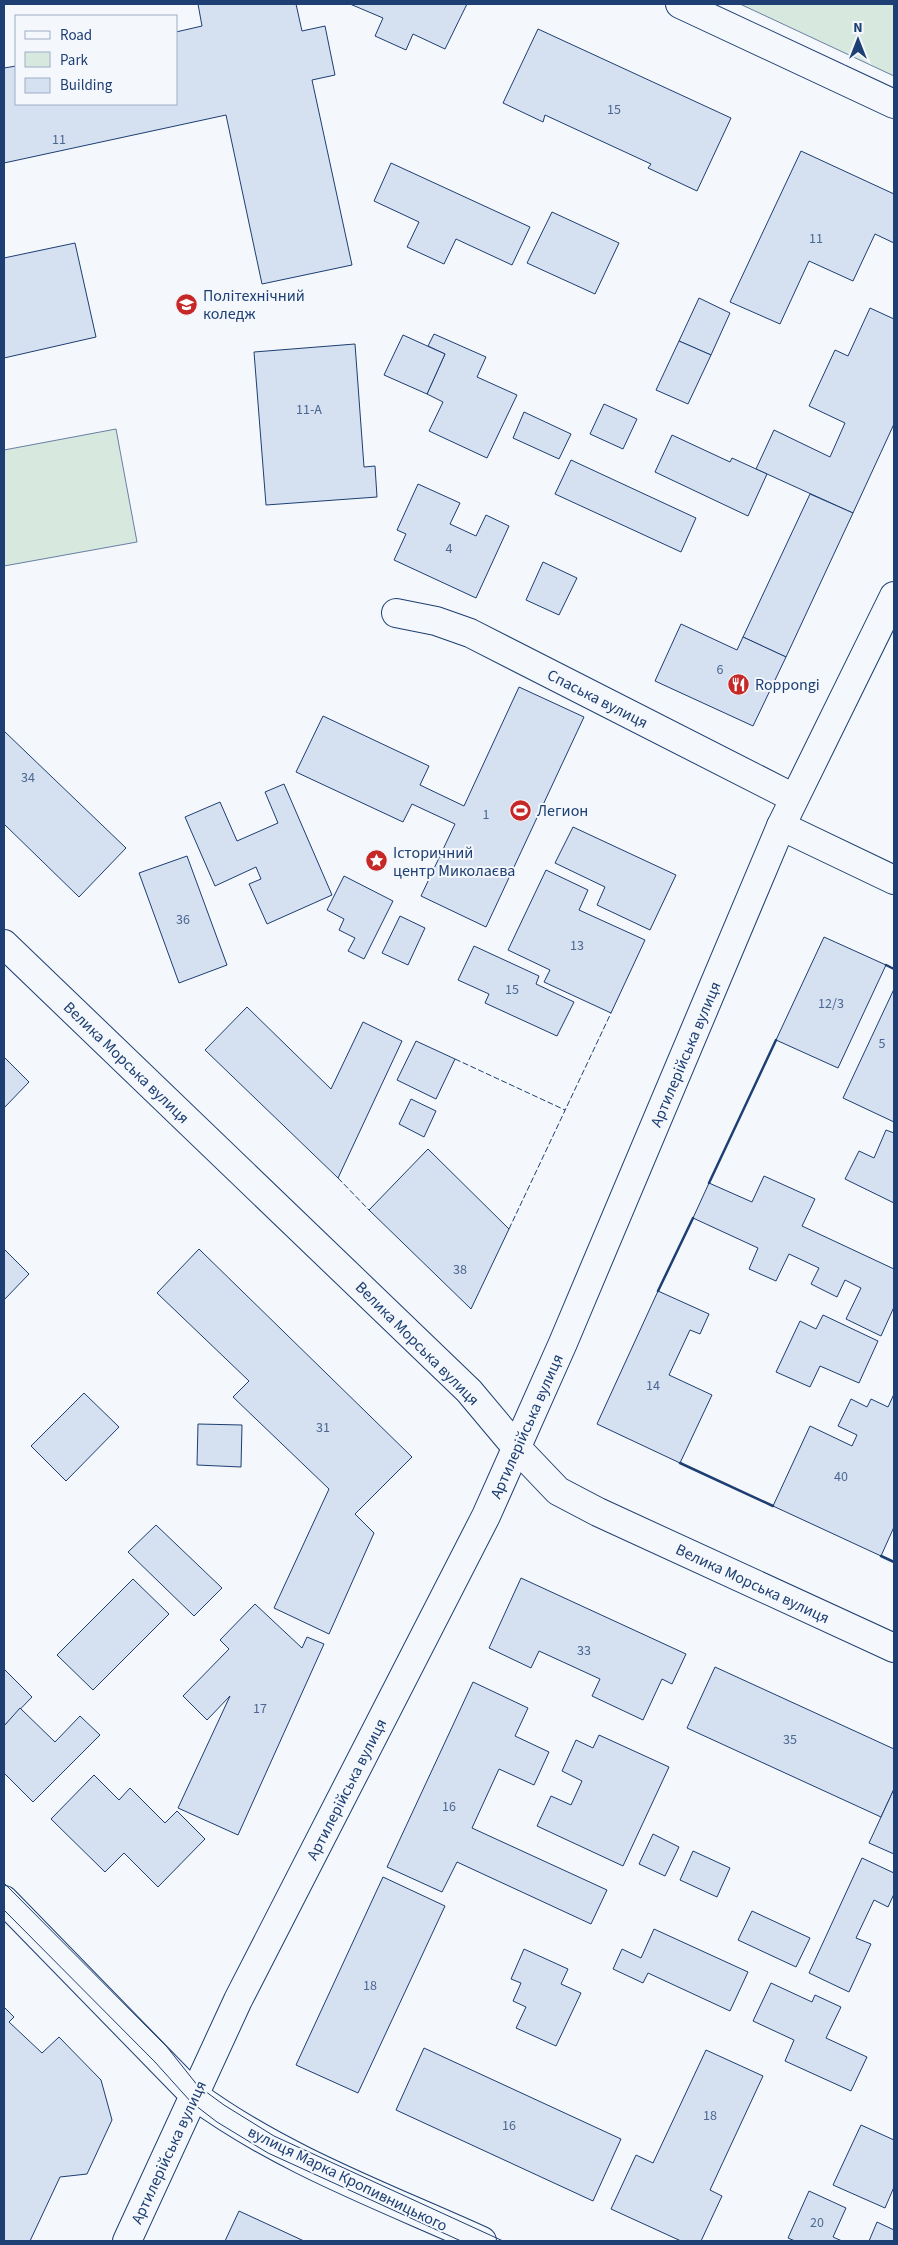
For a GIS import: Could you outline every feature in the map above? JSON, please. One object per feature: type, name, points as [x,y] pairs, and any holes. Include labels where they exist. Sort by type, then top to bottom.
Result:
[{"type":"main road","points":[[680,4],[894,104]]},
{"type":"main road","name":"Артилерійська вулиця","points":[[126,2241],[238,2000],[486,1516],[563,1343],[781,826],[894,596]]},
{"type":"main road","name":"Спаська вулиця","points":[[396,613],[436,621],[470,633],[794,798]]},
{"type":"main road","points":[[781,826],[894,880]]},
{"type":"main road","name":"Велика Морська вулиця","points":[[4,944],[469,1391],[516,1447],[558,1491],[598,1512],[894,1648]]},
{"type":"main road","name":"вулиця Марка Кропивницького","points":[[4,1900],[194,2095],[222,2115],[271,2144],[482,2241]]},
{"type":"green space","points":[[740,4],[894,4],[894,76]]},
{"type":"green space","points":[[116,429],[137,542],[4,566],[4,450]]},
{"type":"building","points":[[198,4],[296,4],[302,31],[325,26],[335,75],[312,80],[352,265],[262,284],[226,115],[4,163],[4,68],[15,66],[15,105],[178,105],[178,32],[202,26]]},
{"type":"building","points":[[350,4],[467,4],[445,49],[413,34],[406,50],[375,36],[383,18]]},
{"type":"building","points":[[538,29],[731,118],[697,191],[648,168],[651,164],[545,115],[543,122],[503,103]]},
{"type":"building","points":[[801,151],[894,194],[894,243],[875,234],[853,281],[809,261],[780,324],[730,302]]},
{"type":"building","points":[[391,163],[530,227],[512,265],[456,239],[444,264],[407,247],[419,222],[374,201]]},
{"type":"building","points":[[552,212],[619,243],[595,294],[527,263]]},
{"type":"building","points":[[75,243],[96,337],[4,358],[4,258]]},
{"type":"building","points":[[699,298],[730,313],[711,355],[679,341]]},
{"type":"building","points":[[870,308],[894,319],[894,424],[853,513],[756,469],[774,430],[830,457],[845,423],[809,406],[835,350],[848,356]]},
{"type":"building","points":[[434,334],[486,357],[477,377],[517,395],[487,458],[429,431],[443,402],[427,394],[445,354],[428,346]]},
{"type":"building","points":[[403,335],[445,354],[427,394],[384,375]]},
{"type":"building","points":[[679,341],[711,355],[688,404],[656,390]]},
{"type":"building","points":[[355,344],[364,467],[375,466],[377,497],[266,505],[254,352]]},
{"type":"building","points":[[604,404],[637,419],[623,449],[590,434]]},
{"type":"building","points":[[524,412],[571,434],[559,459],[513,438]]},
{"type":"building","points":[[672,435],[730,462],[732,458],[767,474],[748,516],[655,472]]},
{"type":"building","points":[[571,460],[696,518],[681,552],[555,494]]},
{"type":"building","points":[[418,484],[460,503],[450,524],[476,536],[486,515],[509,526],[476,598],[394,560],[406,534],[397,530]]},
{"type":"building","points":[[810,494],[853,513],[786,657],[743,637]]},
{"type":"building","points":[[543,562],[577,578],[559,615],[526,600]]},
{"type":"building","points":[[681,624],[737,650],[743,637],[786,657],[753,726],[655,681]]},
{"type":"building","points":[[519,687],[584,717],[486,927],[421,896],[455,824],[412,804],[403,822],[296,772],[323,716],[429,766],[420,785],[464,806]]},
{"type":"building","points":[[4,731],[126,848],[79,897],[4,824]]},
{"type":"building","points":[[284,784],[332,895],[267,924],[249,884],[261,879],[256,867],[215,886],[185,817],[220,802],[237,841],[278,823],[265,792]]},
{"type":"building","points":[[573,827],[676,875],[650,930],[597,905],[605,887],[555,863]]},
{"type":"building","points":[[187,856],[227,965],[179,983],[139,873]]},
{"type":"building","points":[[546,870],[588,890],[579,910],[645,940],[611,1013],[544,982],[550,970],[508,950]]},
{"type":"building","points":[[344,876],[393,901],[364,959],[348,951],[355,938],[339,930],[344,919],[327,910]]},
{"type":"building","points":[[400,916],[425,928],[408,965],[382,953]]},
{"type":"building","points":[[824,937],[886,965],[838,1068],[776,1040]]},
{"type":"building","points":[[474,946],[539,976],[536,984],[574,1002],[557,1036],[485,1003],[489,994],[458,980]]},
{"type":"building","points":[[894,989],[894,1122],[843,1098]]},
{"type":"building","points":[[247,1007],[331,1089],[363,1022],[402,1041],[338,1178],[205,1050]]},
{"type":"building","points":[[416,1041],[455,1059],[436,1099],[397,1080]]},
{"type":"building","points":[[4,1057],[29,1082],[4,1108]]},
{"type":"building","points":[[411,1099],[436,1111],[424,1137],[399,1124]]},
{"type":"building","points":[[886,1130],[894,1133],[894,1203],[845,1179],[859,1151],[874,1158]]},
{"type":"building","points":[[428,1149],[509,1229],[471,1309],[369,1210]]},
{"type":"building","points":[[764,1176],[815,1199],[802,1226],[894,1269],[894,1307],[881,1336],[846,1319],[861,1288],[845,1280],[837,1297],[811,1284],[819,1268],[789,1254],[776,1281],[749,1269],[758,1248],[693,1218],[709,1183],[752,1202]]},
{"type":"building","points":[[4,1249],[29,1274],[4,1300]]},
{"type":"building","points":[[199,1249],[412,1457],[355,1514],[374,1533],[329,1634],[274,1608],[329,1489],[233,1397],[249,1381],[157,1293]]},
{"type":"building","points":[[658,1291],[709,1314],[700,1334],[690,1330],[669,1375],[712,1395],[680,1463],[597,1424]]},
{"type":"building","points":[[823,1315],[878,1341],[859,1383],[820,1366],[810,1387],[776,1372],[800,1321],[816,1329]]},
{"type":"building","points":[[84,1393],[119,1427],[66,1481],[31,1446]]},
{"type":"building","points":[[894,1394],[894,1527],[881,1556],[773,1506],[810,1426],[852,1446],[857,1435],[838,1426],[851,1399],[867,1407],[871,1399],[888,1407]]},
{"type":"building","points":[[198,1424],[242,1425],[241,1467],[197,1465]]},
{"type":"building","points":[[156,1525],[222,1588],[194,1616],[128,1552]]},
{"type":"building","points":[[521,1578],[686,1654],[672,1684],[662,1679],[643,1720],[592,1696],[600,1679],[539,1651],[531,1668],[489,1648]]},
{"type":"building","points":[[133,1579],[169,1614],[93,1690],[57,1655]]},
{"type":"building","points":[[255,1604],[302,1648],[307,1637],[324,1644],[238,1835],[178,1808],[230,1696],[207,1720],[183,1696],[229,1649],[220,1640]]},
{"type":"building","points":[[715,1667],[894,1749],[894,1789],[881,1817],[687,1728]]},
{"type":"building","points":[[4,1669],[32,1697],[4,1726]]},
{"type":"building","points":[[473,1682],[528,1708],[515,1736],[549,1752],[534,1785],[499,1769],[472,1828],[607,1890],[591,1924],[457,1862],[442,1892],[387,1867]]},
{"type":"building","points":[[20,1708],[55,1742],[80,1716],[100,1735],[33,1802],[4,1773],[4,1726]]},
{"type":"building","points":[[599,1735],[669,1767],[623,1866],[537,1826],[551,1796],[571,1805],[582,1781],[562,1771],[576,1740],[593,1748]]},
{"type":"building","points":[[94,1775],[119,1800],[130,1788],[165,1823],[177,1811],[205,1839],[158,1887],[124,1853],[105,1872],[51,1819]]},
{"type":"building","points":[[894,1789],[894,1854],[869,1843]]},
{"type":"building","points":[[653,1834],[679,1847],[665,1876],[639,1864]]},
{"type":"building","points":[[693,1851],[730,1868],[717,1897],[680,1880]]},
{"type":"building","points":[[862,1858],[894,1873],[894,1894],[888,1907],[874,1900],[856,1938],[871,1944],[849,1992],[809,1973]]},
{"type":"building","points":[[383,1877],[445,1906],[358,2093],[296,2065]]},
{"type":"building","points":[[752,1911],[810,1938],[796,1967],[738,1940]]},
{"type":"building","points":[[654,1929],[748,1972],[730,2011],[648,1973],[643,1983],[613,1969],[622,1949],[641,1958]]},
{"type":"building","points":[[524,1949],[568,1969],[561,1984],[581,1993],[556,2046],[516,2028],[526,2007],[513,2001],[521,1983],[511,1979]]},
{"type":"building","points":[[771,1983],[812,2002],[815,1995],[841,2007],[826,2038],[867,2057],[851,2091],[785,2061],[794,2040],[753,2021]]},
{"type":"building","points":[[4,2007],[14,2017],[9,2022],[42,2053],[59,2037],[101,2080],[112,2120],[87,2174],[60,2177],[30,2241],[4,2241]]},
{"type":"building","points":[[424,2048],[621,2139],[593,2201],[396,2110]]},
{"type":"building","points":[[706,2050],[763,2076],[710,2190],[722,2196],[701,2241],[681,2241],[611,2209],[636,2155],[653,2163]]},
{"type":"building","points":[[861,2125],[894,2140],[894,2187],[885,2208],[833,2185]]},
{"type":"building","points":[[809,2191],[846,2208],[833,2237],[842,2241],[795,2241],[788,2238]]},
{"type":"building","points":[[239,2211],[304,2241],[225,2241]]},
{"type":"building","points":[[877,2222],[894,2230],[894,2241],[869,2241]]},
{"type":"tram line","points":[[4,1883],[167,2047],[198,2086],[224,2105],[274,2136],[503,2241]]},
{"type":"tram line","points":[[4,1910],[155,2062],[191,2102],[217,2122],[268,2153],[461,2241]]},
{"type":"fence","points":[[509,1229],[611,1013]]},
{"type":"fence","points":[[455,1059],[565,1110]]},
{"type":"fence","points":[[338,1178],[369,1210]]},
{"type":"wall","points":[[886,965],[894,969]]},
{"type":"wall","points":[[709,1183],[776,1040]]},
{"type":"wall","points":[[658,1291],[693,1218]]},
{"type":"wall","points":[[680,1463],[773,1506]]},
{"type":"wall","points":[[881,1556],[894,1562]]},
{"type":"place","name":"Політехнічний коледж","points":[[187,304]]},
{"type":"place","name":"Roppongi","points":[[739,684]]},
{"type":"place","name":"Легион","points":[[521,810]]},
{"type":"place","name":"Історичний центр Миколаєва","points":[[377,861]]}]
